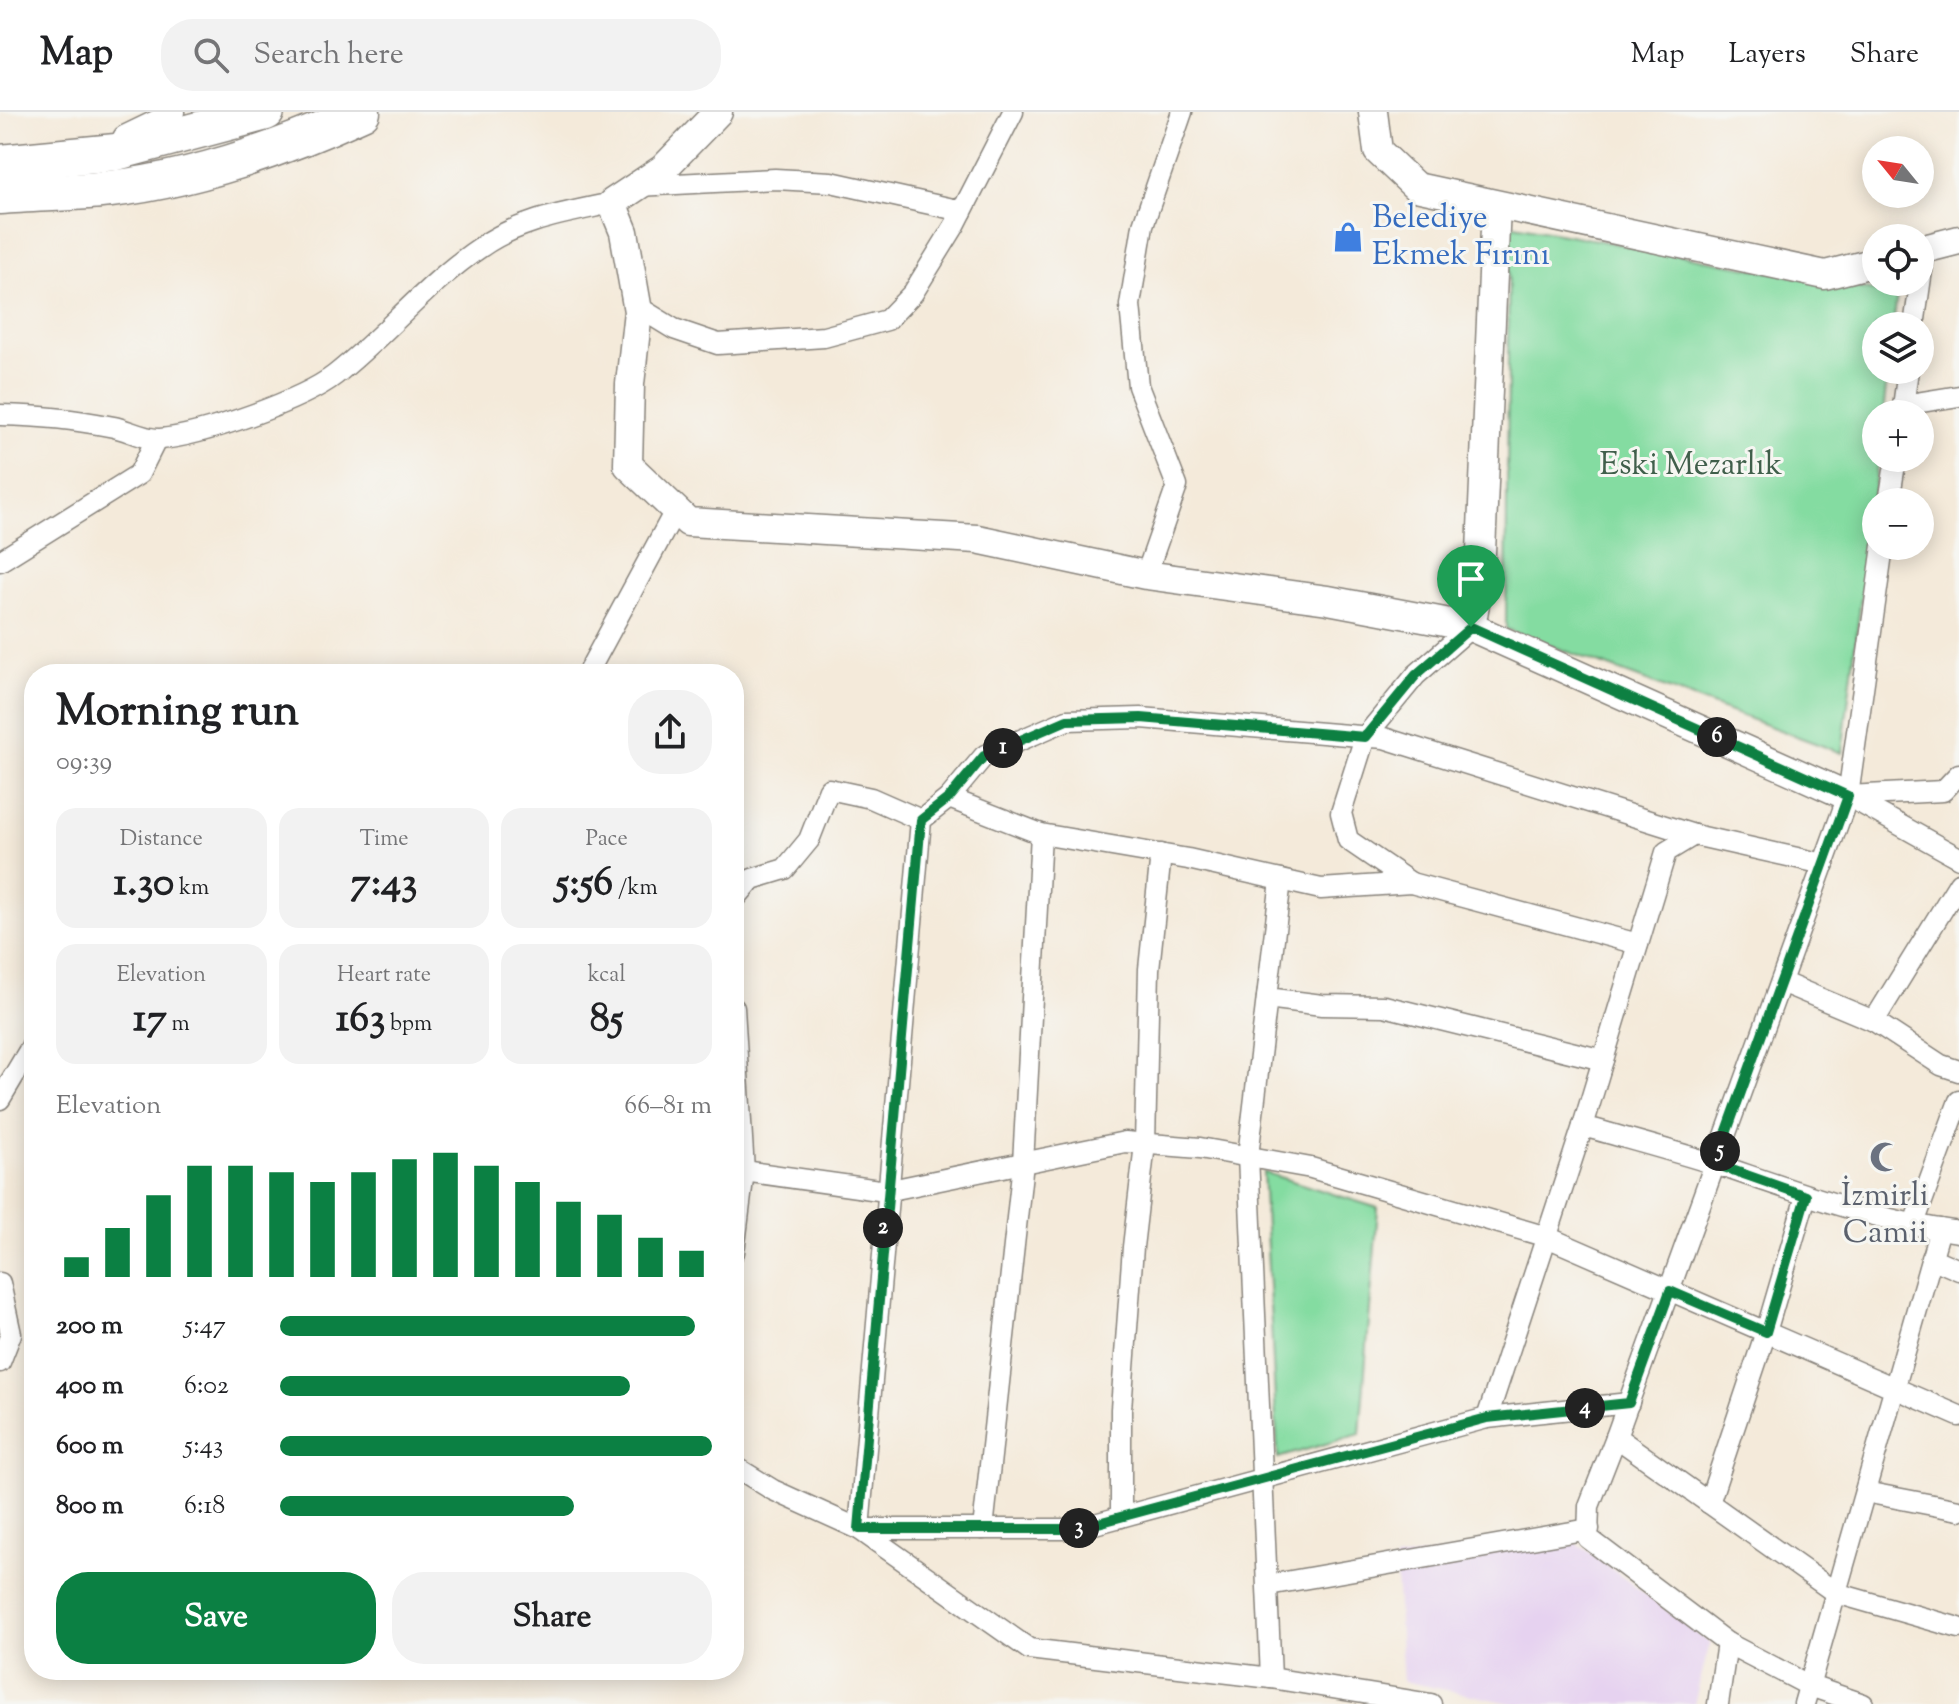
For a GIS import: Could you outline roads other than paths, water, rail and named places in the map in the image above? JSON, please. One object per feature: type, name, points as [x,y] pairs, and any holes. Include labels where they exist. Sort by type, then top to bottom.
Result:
[{"type":"highway","points":[[0,163],[116,152],[266,112]]},
{"type":"highway","points":[[0,196],[113,188],[232,163],[319,132],[362,112]]},
{"type":"street","points":[[116,152],[124,136],[174,112]]},
{"type":"street","points":[[0,415],[50,415],[129,430],[156,440],[206,429],[286,400],[334,376],[399,315],[482,245],[534,221],[612,203],[663,169],[718,112]]},
{"type":"street","points":[[638,307],[674,329],[718,344],[824,337],[887,320],[913,293],[962,211],[1013,112]]},
{"type":"street","points":[[1146,575],[1177,486],[1138,386],[1130,305],[1143,225],[1182,112]]},
{"type":"street","points":[[1373,112],[1378,151],[1416,187],[1825,275],[1862,266]]},
{"type":"street","points":[[637,186],[775,179],[831,182],[962,211]]},
{"type":"street","points":[[612,203],[624,232],[638,307],[628,465],[688,522],[977,539],[1146,575],[1328,600],[1471,627],[1848,796],[1959,858]]},
{"type":"street","points":[[1411,883],[1348,840],[1341,813],[1365,737],[1416,675],[1471,627],[1480,575],[1496,205]]},
{"type":"street","points":[[1934,247],[1959,240]]},
{"type":"street","points":[[1934,402],[1959,396]]},
{"type":"street","points":[[0,561],[139,474],[156,440]]},
{"type":"street","points":[[592,664],[675,511]]},
{"type":"street","points":[[1863,1704],[1807,1695],[1727,1643],[1588,1538],[1589,1506],[1670,1291],[1848,796],[1881,560]]},
{"type":"street","points":[[859,1529],[886,1191],[921,820],[949,798],[984,756],[1067,720],[1141,718],[1384,738],[1694,835],[1824,864]]},
{"type":"street","points":[[1848,796],[1943,791],[1959,774]]},
{"type":"street","points":[[744,888],[752,879],[785,869],[809,840],[829,789],[871,798],[921,820]]},
{"type":"street","points":[[949,798],[1041,834],[1161,854],[1321,889],[1411,883],[1638,944]]},
{"type":"street","points":[[983,1529],[1023,1163],[1041,834]]},
{"type":"street","points":[[1487,1418],[1583,1126],[1666,852],[1694,835]]},
{"type":"street","points":[[1121,1517],[1121,1409],[1133,1247],[1145,1144],[1149,969],[1161,854]]},
{"type":"street","points":[[1271,1678],[1248,1156],[1281,880]]},
{"type":"street","points":[[1874,1021],[1959,883]]},
{"type":"street","points":[[1781,982],[1874,1021],[1941,1065],[1959,1071]]},
{"type":"street","points":[[1267,998],[1322,1005],[1384,1006],[1603,1060]]},
{"type":"street","points":[[0,1099],[24,1059]]},
{"type":"street","points":[[1913,1226],[1959,1101]]},
{"type":"street","points":[[1583,1126],[1715,1164],[1806,1196],[1913,1226],[1949,1231],[1931,1258],[1807,1695]]},
{"type":"street","points":[[744,1171],[886,1191],[1125,1142],[1248,1156],[1311,1168],[1547,1237],[1959,1416]]},
{"type":"street","points":[[1709,1503],[1766,1332],[1806,1196]]},
{"type":"street","points":[[1931,1258],[1959,1270]]},
{"type":"street","points":[[0,1283],[11,1334],[0,1362]]},
{"type":"street","points":[[859,1529],[1076,1529],[1487,1418],[1629,1403]]},
{"type":"street","points":[[1616,1437],[1836,1593],[1959,1628]]},
{"type":"street","points":[[744,1472],[773,1490],[859,1529],[1029,1649],[1271,1678],[1431,1704]]},
{"type":"street","points":[[1865,1492],[1959,1510]]},
{"type":"street","points":[[1268,1585],[1589,1529]]},
{"type":"street","points":[[1718,1704],[1727,1643]]},
{"type":"place","name":"Belediye Ekmek Fırını","points":[[1348,237]]},
{"type":"place","name":"İzmirli Camii","points":[[1885,1157]]},
{"type":"park label","name":"Eski Mezarlık","points":[[1691,466]]}]
